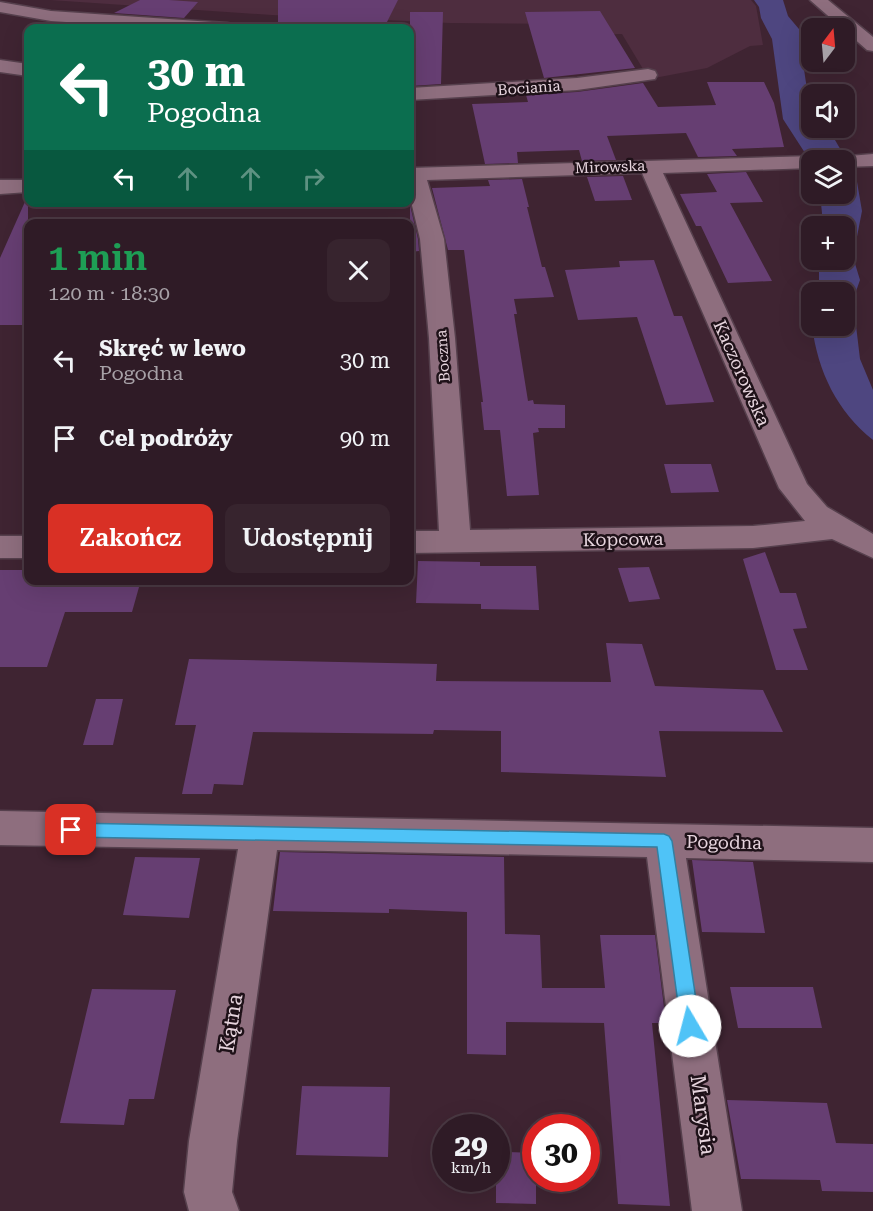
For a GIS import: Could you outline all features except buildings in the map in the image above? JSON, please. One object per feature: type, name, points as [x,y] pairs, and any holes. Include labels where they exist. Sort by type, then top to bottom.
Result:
[{"type":"street","points":[[818,0],[873,46]]},
{"type":"street","points":[[0,7],[51,16],[168,24]]},
{"type":"street","points":[[0,66],[24,69]]},
{"type":"street","name":"Bociania","points":[[414,94],[577,84],[648,75]]},
{"type":"street","points":[[855,161],[873,160]]},
{"type":"street","name":"Mirowska","points":[[414,174],[801,162]]},
{"type":"street","name":"Kaczorowska","points":[[649,166],[794,488],[816,514],[836,528],[873,547]]},
{"type":"street","name":"Boczna","points":[[414,180],[432,239],[442,338],[455,541]]},
{"type":"street","points":[[0,187],[24,186]]},
{"type":"street","name":"Kopcowa","points":[[414,542],[753,537],[836,528]]},
{"type":"street","points":[[0,547],[24,547]]},
{"type":"street","name":"Pogodna","points":[[0,828],[873,845]]},
{"type":"street","name":"Kątna","points":[[214,1211],[208,1192],[213,1140],[261,834]]},
{"type":"street","name":"Marysia","points":[[664,841],[717,1211]]},
{"type":"shaded area","points":[[50,0],[751,0],[756,6],[763,45],[750,46],[707,68],[649,79],[622,34],[580,35],[574,24],[450,23],[272,15]]},
{"type":"shaded area","points":[[754,0],[783,0],[788,16],[801,31],[801,72],[804,72],[806,84],[801,84],[801,138],[834,138],[841,150],[803,150],[783,119],[772,39],[761,18],[759,7]]},
{"type":"shaded area","points":[[855,174],[862,211],[855,247],[855,216],[822,216],[821,204],[855,204]]},
{"type":"shaded area","points":[[855,264],[860,280],[855,294],[855,282],[819,282],[819,270],[855,270]]},
{"type":"shaded area","points":[[855,317],[860,359],[873,390],[873,440],[860,429],[839,403],[824,375],[814,336],[855,336]]},
{"type":"route","points":[[71,830],[664,841],[690,1026]]}]
